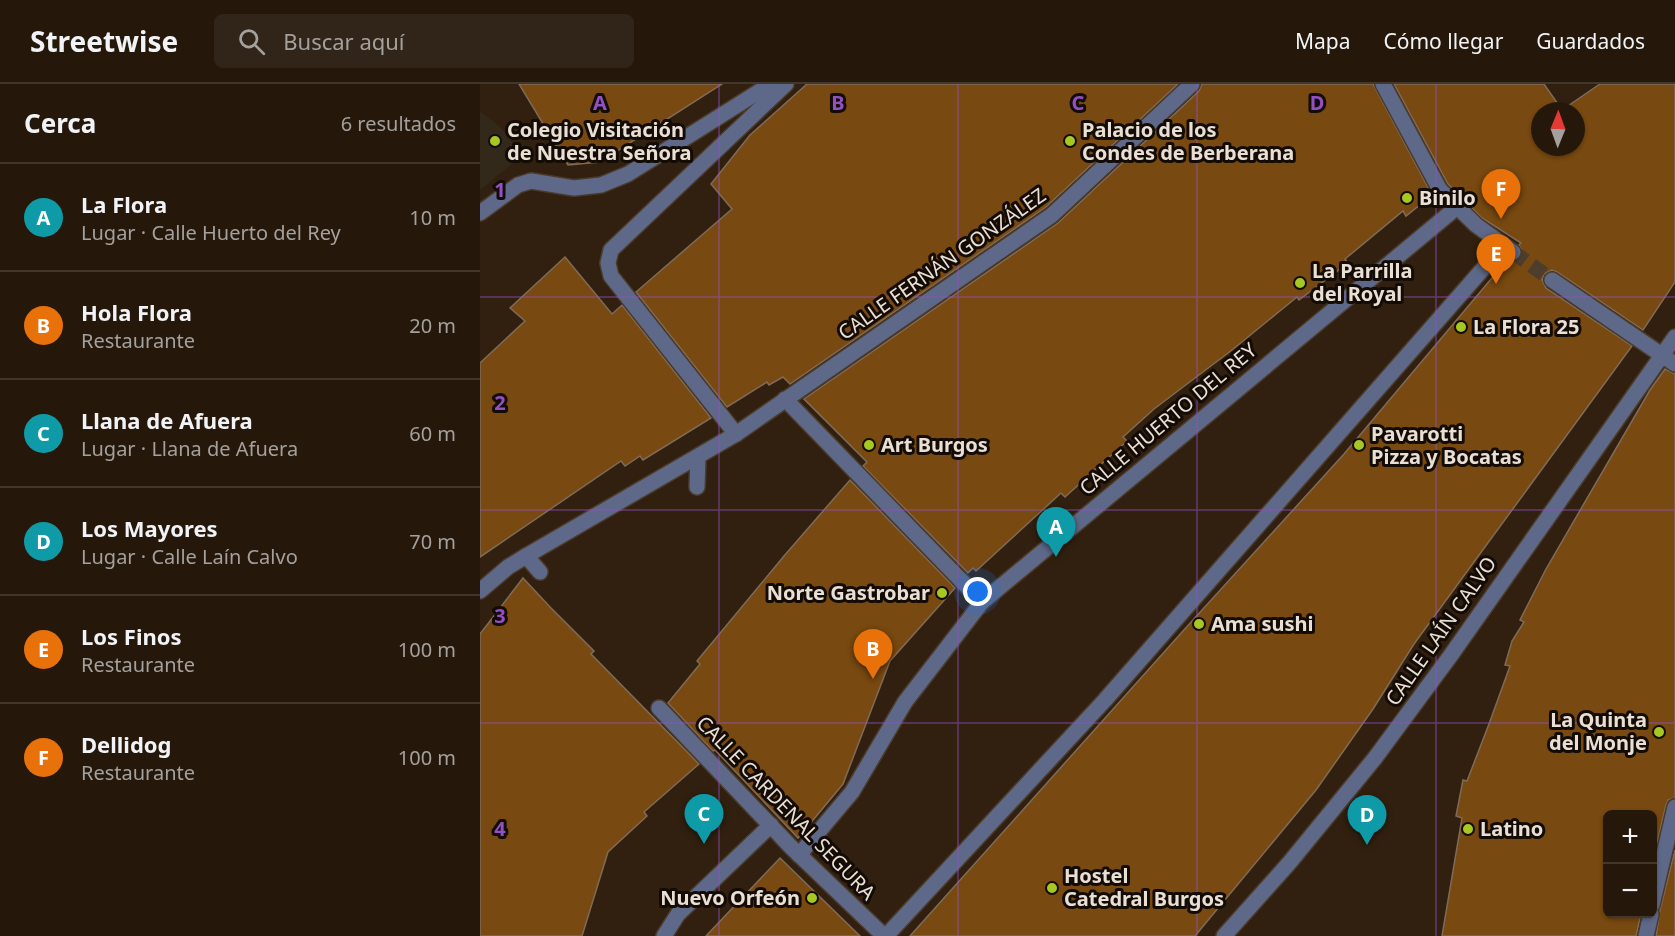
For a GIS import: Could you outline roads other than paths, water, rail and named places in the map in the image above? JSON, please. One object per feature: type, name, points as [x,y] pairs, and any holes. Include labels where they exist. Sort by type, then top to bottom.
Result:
[{"type":"street","points":[[480,213],[518,185],[531,181],[574,188],[601,185],[628,174],[771,84]]},
{"type":"street","points":[[736,434],[611,276],[608,263],[611,250],[786,84]]},
{"type":"street","name":"CALLE FERNÁN GONZÁLEZ","points":[[480,591],[525,556],[736,434],[1052,215],[1192,84]]},
{"type":"street","points":[[885,936],[1105,700],[1508,249],[1456,208],[1440,189],[1383,84]]},
{"type":"street","name":"CALLE HUERTO DEL REY","points":[[799,855],[852,792],[905,702],[982,602],[1456,208]]},
{"type":"street","points":[[1552,280],[1669,360]]},
{"type":"street","name":"CALLE LAÍN CALVO","points":[[1224,936],[1290,862],[1376,758],[1669,360],[1675,337]]},
{"type":"street","points":[[785,399],[982,602]]},
{"type":"street","points":[[697,487],[698,457]]},
{"type":"street","points":[[525,556],[540,572]]},
{"type":"street","name":"CALLE CARDENAL SEGURA","points":[[659,708],[799,855],[885,936]]},
{"type":"street","points":[[1657,887],[1675,807]]},
{"type":"street","points":[[664,936],[678,914],[771,825]]},
{"type":"street","points":[[1646,936],[1650,918]]},
{"type":"tunnel","points":[[1513,252],[1552,280]]},
{"type":"place","name":"Colegio Visitación de Nuestra Señora","points":[[495,141]]},
{"type":"place","name":"Palacio de los Condes de Berberana","points":[[1070,141]]},
{"type":"place","name":"Binilo","points":[[1407,198]]},
{"type":"place","name":"Dellidog","points":[[1501,219]]},
{"type":"place","name":"La Parrilla del Royal","points":[[1300,283]]},
{"type":"place","name":"Los Finos","points":[[1496,284]]},
{"type":"place","name":"La Flora 25","points":[[1461,327]]},
{"type":"place","name":"Art Burgos","points":[[869,445]]},
{"type":"place","name":"Pavarotti Pizza y Bocatas","points":[[1359,445]]},
{"type":"place","name":"La Flora","points":[[1056,557]]},
{"type":"place","name":"Norte Gastrobar","points":[[942,593]]},
{"type":"place","name":"Ama sushi","points":[[1199,624]]},
{"type":"place","name":"Hola Flora","points":[[873,679]]},
{"type":"place","name":"La Quinta del Monje","points":[[1659,732]]},
{"type":"place","name":"Latino","points":[[1468,829]]},
{"type":"place","name":"Llana de Afuera","points":[[704,844]]},
{"type":"place","name":"Los Mayores","points":[[1367,845]]},
{"type":"place","name":"Hostel Catedral Burgos","points":[[1052,888]]},
{"type":"place","name":"Nuevo Orfeón","points":[[812,898]]}]
